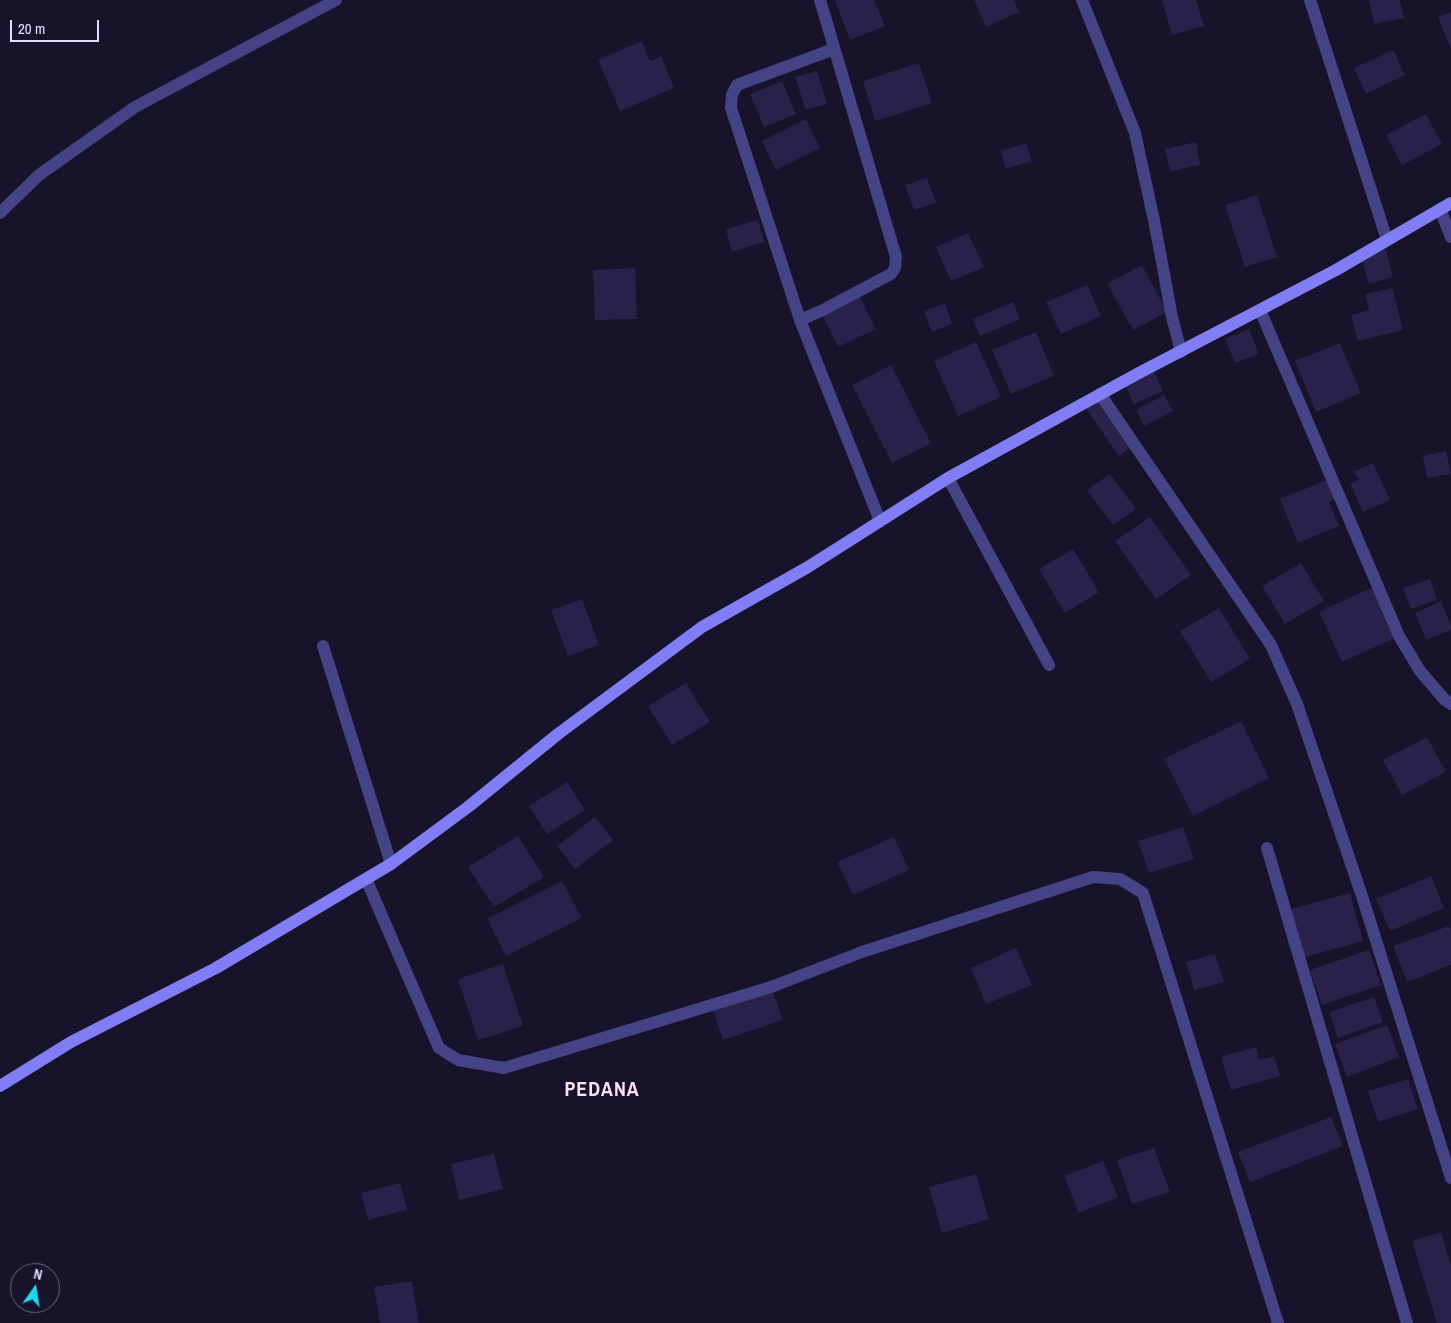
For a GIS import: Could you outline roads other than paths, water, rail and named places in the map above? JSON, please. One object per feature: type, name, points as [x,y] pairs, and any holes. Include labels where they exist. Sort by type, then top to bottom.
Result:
[{"type":"street","points":[[0,213],[39,175],[135,107],[336,0]]},
{"type":"street","points":[[800,320],[891,274],[895,268],[896,257],[820,0]]},
{"type":"street","points":[[1082,0],[1135,133],[1172,317],[1181,352]]},
{"type":"street","points":[[1310,0],[1387,240]]},
{"type":"street","points":[[834,50],[737,85],[732,95],[731,108],[800,320],[880,521]]},
{"type":"street","points":[[0,1086],[71,1042],[216,968],[391,864],[468,806],[558,734],[702,627],[808,567],[948,478],[1100,394],[1336,270],[1446,206],[1451,237]]},
{"type":"street","points":[[1260,310],[1399,636],[1420,670],[1444,699],[1451,704]]},
{"type":"street","points":[[1100,394],[1271,645],[1297,704],[1361,893],[1451,1178]]},
{"type":"street","points":[[948,478],[1049,665]]},
{"type":"street","points":[[323,646],[391,864]]},
{"type":"street","points":[[1267,848],[1407,1323]]},
{"type":"street","points":[[366,879],[439,1048],[458,1060],[504,1068],[771,987],[862,952],[1092,877],[1120,879],[1143,893],[1278,1323]]},
{"type":"district","name":"PEDANA","points":[[602,1091]]}]
